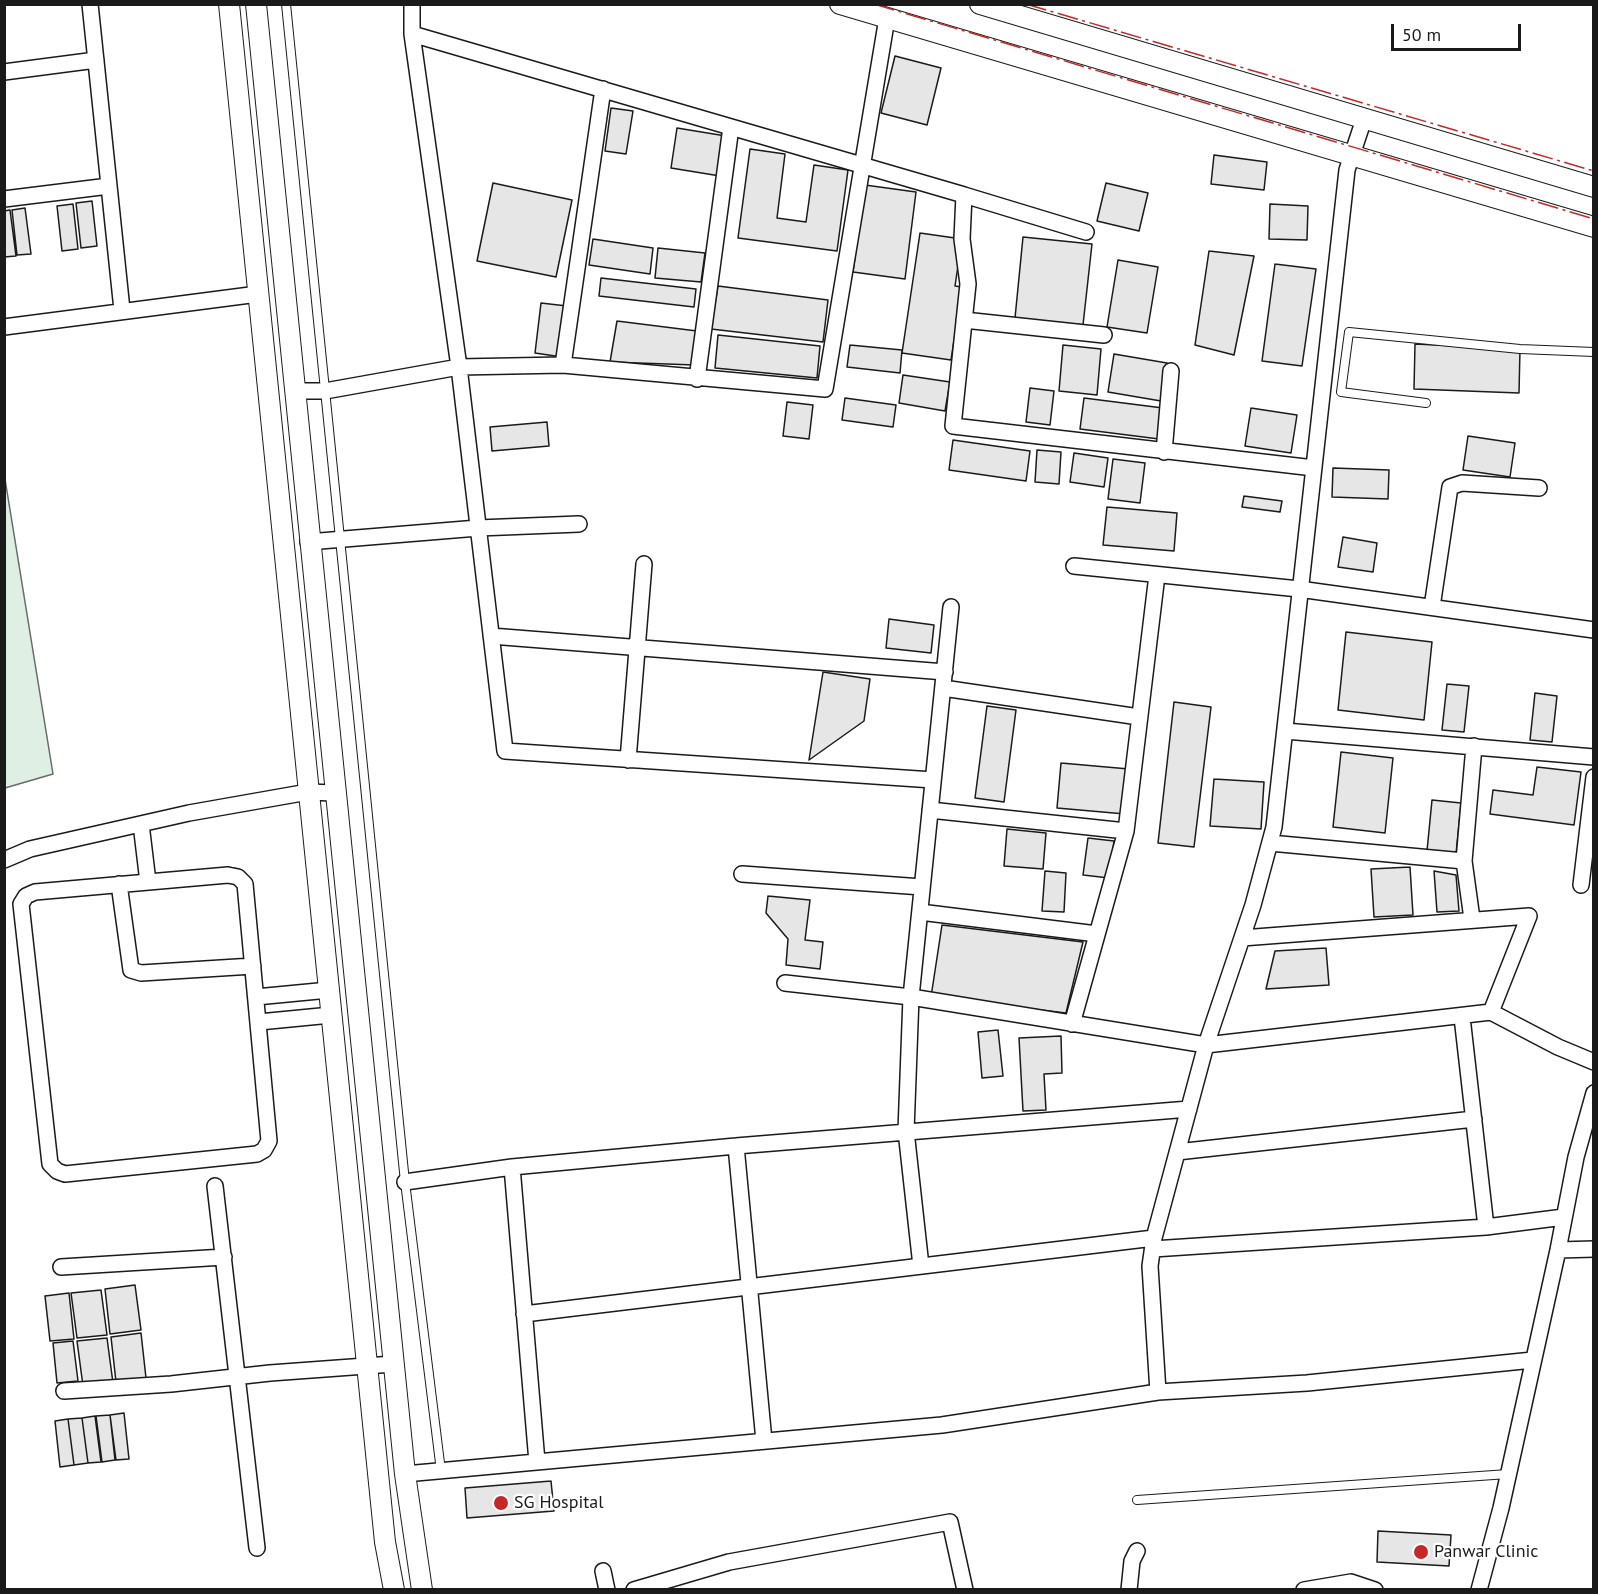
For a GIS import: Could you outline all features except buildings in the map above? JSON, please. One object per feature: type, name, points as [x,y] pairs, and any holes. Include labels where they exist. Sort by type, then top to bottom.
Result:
[{"type":"street","points":[[90,4],[122,310]]},
{"type":"street","points":[[229,4],[385,1542],[394,1590]]},
{"type":"street","points":[[256,4],[393,1364],[405,1474],[422,1590]]},
{"type":"street","points":[[412,4],[412,34],[459,367],[505,751],[933,780]]},
{"type":"street","points":[[980,4],[1029,12],[1364,119],[1593,187]]},
{"type":"street","points":[[847,6],[1593,227]]},
{"type":"street","points":[[294,391],[325,392],[459,367],[563,365],[825,389],[887,18]]},
{"type":"street","points":[[412,34],[603,88],[1086,232]]},
{"type":"street","points":[[4,72],[96,60]]},
{"type":"street","points":[[563,365],[603,88]]},
{"type":"street","points":[[1158,1392],[1150,1266],[1177,1152],[1206,1045],[1242,938],[1274,827],[1347,170],[1364,119]]},
{"type":"street","points":[[697,379],[731,127]]},
{"type":"street","points":[[4,199],[110,186]]},
{"type":"street","points":[[964,195],[962,239],[968,284],[953,426],[1314,468]]},
{"type":"street","points":[[4,327],[258,294]]},
{"type":"street","points":[[964,320],[1104,335]]},
{"type":"street","points":[[1164,452],[1171,370]]},
{"type":"street","points":[[1432,607],[1450,487],[1462,483],[1539,488]]},
{"type":"street","points":[[309,542],[478,528],[579,524]]},
{"type":"street","points":[[628,760],[644,564]]},
{"type":"street","points":[[1074,566],[1299,589],[1593,630]]},
{"type":"street","points":[[1072,1024],[1126,831],[1157,575]]},
{"type":"street","points":[[921,1266],[906,1131],[911,997],[951,607]]},
{"type":"street","points":[[491,636],[945,672]]},
{"type":"street","points":[[943,688],[1139,717]]},
{"type":"street","points":[[1285,731],[1593,757]]},
{"type":"street","points":[[1472,919],[1464,861],[1474,746]]},
{"type":"street","points":[[1581,885],[1593,777]]},
{"type":"street","points":[[4,860],[30,849],[141,824],[308,792],[334,793]]},
{"type":"street","points":[[930,810],[1126,831]]},
{"type":"street","points":[[141,824],[148,882]]},
{"type":"street","points":[[1270,843],[1464,861]]},
{"type":"street","points":[[228,874],[238,877],[245,884],[269,1141],[264,1150],[257,1154],[65,1173],[50,1164],[21,904],[26,896],[35,892],[119,884],[228,874]]},
{"type":"street","points":[[742,874],[922,887]]},
{"type":"street","points":[[119,884],[131,970],[141,973],[253,966]]},
{"type":"street","points":[[920,912],[1097,934]]},
{"type":"street","points":[[1242,938],[1529,916],[1491,1012]]},
{"type":"street","points":[[785,983],[911,997],[1206,1045],[1491,1012],[1558,1047],[1593,1062]]},
{"type":"street","points":[[256,997],[329,990]]},
{"type":"street","points":[[259,1022],[332,1015]]},
{"type":"street","points":[[1462,1017],[1486,1227]]},
{"type":"street","points":[[1479,1590],[1508,1474],[1593,1093]]},
{"type":"street","points":[[405,1182],[512,1167],[736,1146],[1189,1109]]},
{"type":"street","points":[[1177,1152],[1474,1119]]},
{"type":"street","points":[[736,1146],[764,1441]]},
{"type":"street","points":[[512,1167],[537,1462]]},
{"type":"street","points":[[215,1185],[257,1548]]},
{"type":"street","points":[[524,1314],[921,1266],[1154,1243],[1486,1227],[1564,1217]]},
{"type":"street","points":[[1558,1250],[1593,1249]]},
{"type":"street","points":[[62,1267],[224,1257]]},
{"type":"street","points":[[405,1474],[942,1425],[1158,1392],[1307,1383],[1533,1360]]},
{"type":"street","points":[[64,1391],[393,1364]]},
{"type":"street","points":[[634,1590],[729,1562],[950,1522],[965,1590]]},
{"type":"street","points":[[1129,1590],[1132,1561],[1137,1551]]},
{"type":"street","points":[[603,1571],[607,1590]]},
{"type":"street","points":[[1304,1590],[1351,1582],[1375,1590]]},
{"type":"lane","points":[[286,4],[405,1182],[441,1471]]},
{"type":"lane","points":[[1341,392],[1349,332],[1520,349],[1593,352]]},
{"type":"lane","points":[[1322,390],[1426,403]]},
{"type":"lane","points":[[1137,1500],[1508,1474]]},
{"type":"green space","points":[[5,479],[53,774],[4,788]]},
{"type":"power","points":[[874,4],[1594,219]]},
{"type":"power","points":[[1026,4],[1594,171]]},
{"type":"place","name":"SG Hospital","points":[[501,1503]]},
{"type":"place","name":"Panwar Clinic","points":[[1421,1552]]}]
